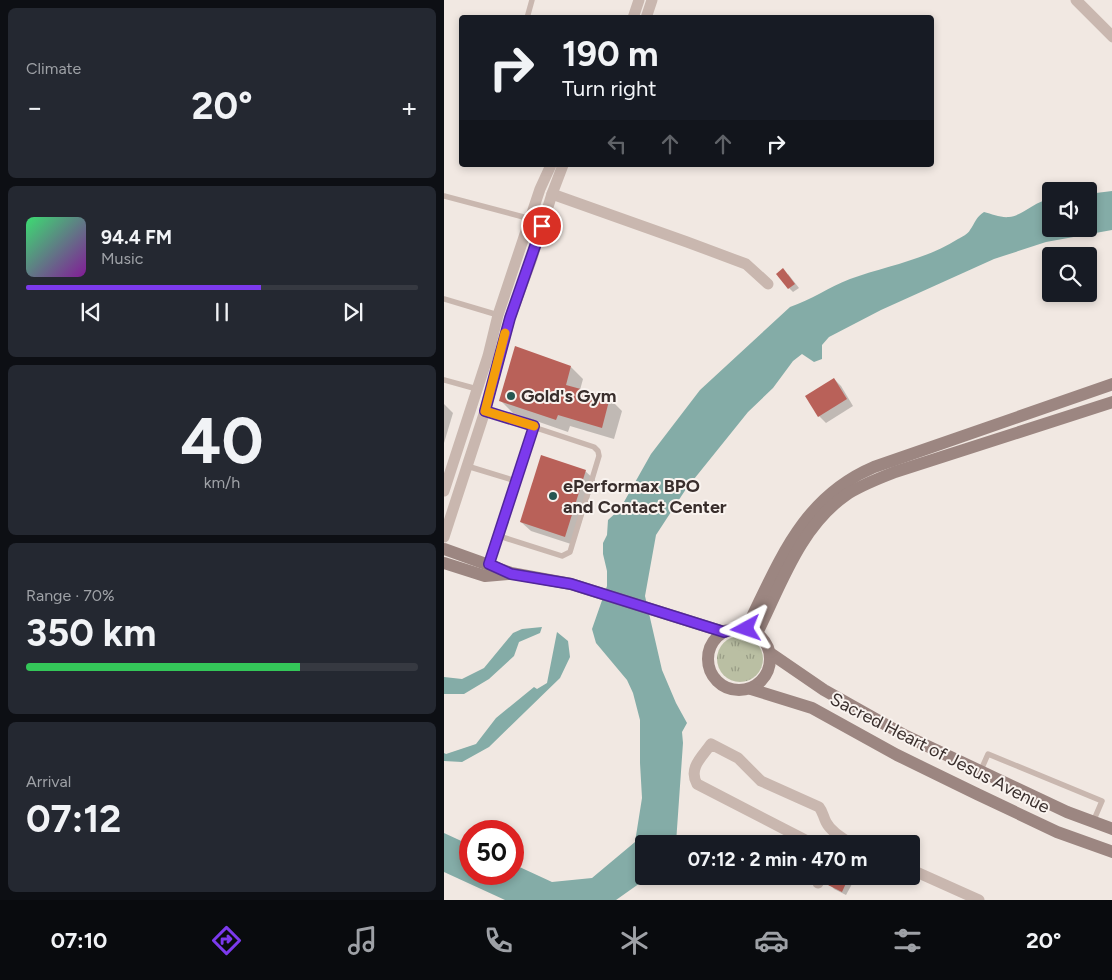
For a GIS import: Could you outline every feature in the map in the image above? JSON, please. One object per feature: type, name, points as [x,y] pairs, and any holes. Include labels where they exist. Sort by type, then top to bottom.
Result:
[{"type":"main road","points":[[751,631],[795,533],[822,500],[847,480],[874,467],[1112,384]]},
{"type":"main road","points":[[751,631],[805,537],[821,518],[846,496],[870,482],[895,472],[1112,402]]},
{"type":"main road","points":[[444,549],[487,570]]},
{"type":"main road","points":[[444,563],[571,584],[724,632]]},
{"type":"main road","points":[[737,628],[751,631],[767,645],[770,653],[770,664],[767,674],[760,683],[750,689],[735,691],[725,688],[716,681],[710,672],[708,662],[710,647],[716,638],[724,632],[737,628]]},
{"type":"main road","name":"Sacred Heart of Jesus Avenue","points":[[770,653],[824,690],[896,730],[1067,812],[1112,829]]},
{"type":"main road","name":"Sacred Heart of Jesus Avenue","points":[[750,689],[812,708],[897,755],[977,794],[1057,832],[1112,852]]},
{"type":"street","points":[[634,15],[639,0]]},
{"type":"street","points":[[647,15],[652,0]]},
{"type":"street","points":[[1076,0],[1112,38]]},
{"type":"street","points":[[444,537],[485,411],[498,316],[540,188],[550,167]]},
{"type":"street","points":[[444,491],[448,465],[477,389],[510,318],[532,258],[552,194],[563,167]]},
{"type":"street","points":[[552,194],[746,264],[768,284]]},
{"type":"street","points":[[498,316],[510,318]]},
{"type":"street","points":[[471,406],[485,411]]},
{"type":"street","points":[[796,835],[697,784],[694,778],[694,769],[711,744],[738,758],[761,781],[819,807],[824,813],[826,823],[838,835]]},
{"type":"street","points":[[920,874],[980,900]]},
{"type":"lane","points":[[528,15],[532,0]]},
{"type":"lane","points":[[444,196],[531,219]]},
{"type":"lane","points":[[444,300],[498,316]]},
{"type":"lane","points":[[444,380],[477,389]]},
{"type":"lane","points":[[485,411],[594,447],[598,451],[599,456],[570,552],[562,556],[499,536]]},
{"type":"lane","points":[[487,570],[534,426]]},
{"type":"lane","points":[[467,466],[516,481]]},
{"type":"lane","points":[[981,770],[988,754],[1102,801],[1093,822]]},
{"type":"green space","points":[[740,636],[753,640],[759,646],[763,659],[759,672],[753,678],[740,682],[727,678],[721,672],[717,659],[721,646],[727,640]]},
{"type":"water","points":[[1112,191],[1112,230],[1097,233],[1097,193]]},
{"type":"water","points":[[1042,201],[1042,237],[1074,237],[1046,242],[994,259],[881,310],[829,337],[822,345],[822,359],[814,362],[802,354],[793,361],[773,388],[748,412],[686,489],[656,535],[645,596],[662,670],[687,723],[682,732],[683,743],[677,835],[636,835],[642,798],[640,720],[633,693],[627,680],[596,643],[592,629],[607,586],[603,543],[607,535],[608,520],[620,509],[651,454],[700,390],[790,307],[850,279],[919,257],[945,246],[968,233],[977,218],[984,212],[1009,217],[1019,214]]},
{"type":"water","points":[[542,627],[540,633],[519,642],[514,656],[489,679],[464,694],[444,694],[444,677],[462,679],[484,668],[513,633],[522,629]]},
{"type":"water","points":[[557,632],[568,641],[570,657],[560,678],[489,747],[462,762],[444,761],[444,753],[446,754],[476,744],[496,718],[534,687],[537,689],[547,683]]},
{"type":"water","points":[[444,833],[459,840],[459,879],[444,872]]},
{"type":"water","points":[[635,842],[635,885],[637,885],[616,900],[505,900],[472,885],[524,885],[524,869],[552,882],[592,878]]},
{"type":"building","points":[[783,268],[795,284],[788,289],[776,274]]},
{"type":"building","points":[[515,346],[571,366],[566,385],[610,397],[602,428],[558,415],[556,420],[499,401]]},
{"type":"building","points":[[834,378],[847,399],[818,417],[805,396]]},
{"type":"building","name":"ePerformax BPO and Contact Center","points":[[541,455],[586,470],[565,537],[520,522]]},
{"type":"building","points":[[828,885],[845,885],[842,892]]},
{"type":"slow traffic","points":[[505,333],[485,411],[534,426]]},
{"type":"place","name":"Gold's Gym","points":[[511,396]]},
{"type":"place","name":"ePerformax BPO and Contact Center","points":[[553,496]]},
{"type":"route","points":[[542,226],[510,318],[485,411],[534,426],[489,564],[511,574],[571,584],[724,632],[737,628],[746,629]]}]
